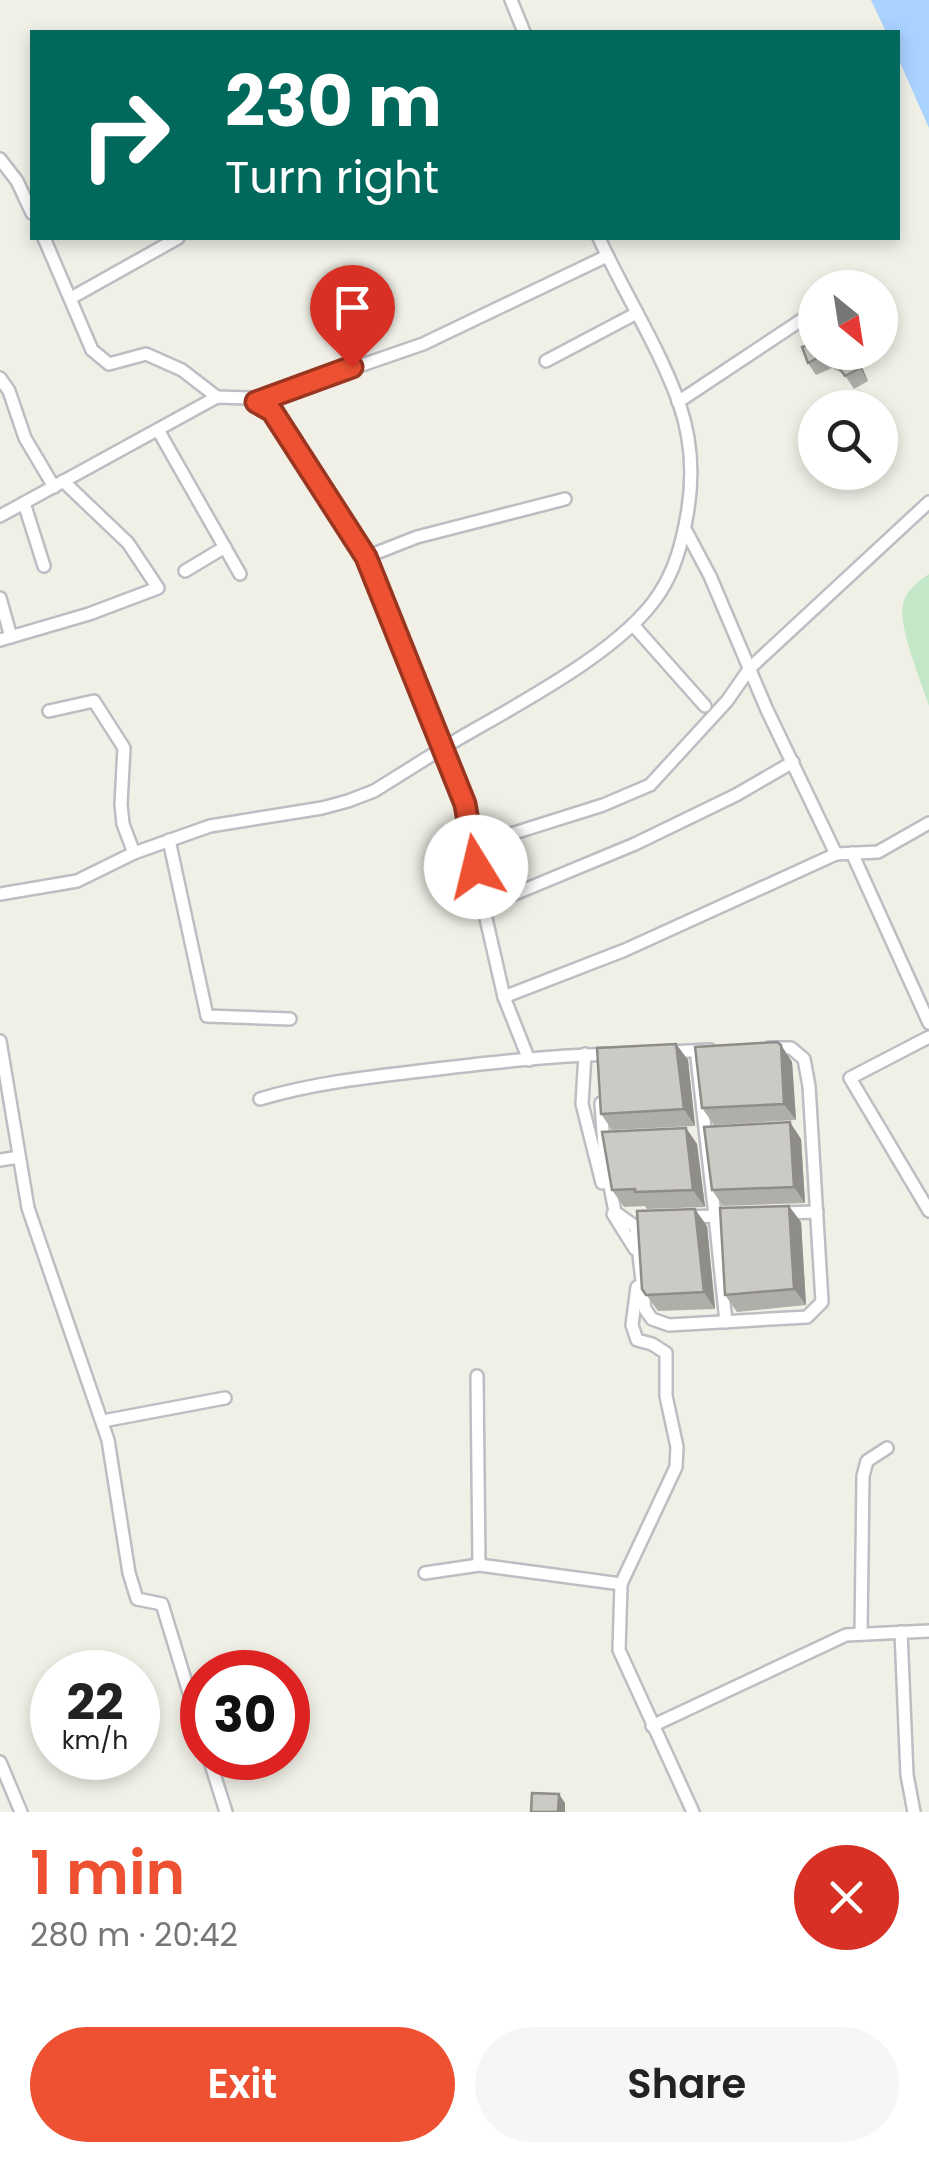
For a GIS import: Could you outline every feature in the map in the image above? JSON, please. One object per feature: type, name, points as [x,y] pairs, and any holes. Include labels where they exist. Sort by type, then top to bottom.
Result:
[{"type":"street","points":[[511,0],[523,30]]},
{"type":"street","points":[[0,158],[30,209]]},
{"type":"street","points":[[45,240],[92,350],[108,364],[146,354],[182,370],[217,398]]},
{"type":"street","points":[[71,298],[174,240]]},
{"type":"street","points":[[0,894],[77,881],[134,853],[210,826],[322,808],[374,792],[589,660],[634,626],[673,568],[684,529],[692,468],[688,433],[678,402],[600,240]]},
{"type":"street","points":[[256,402],[423,344],[607,256]]},
{"type":"street","points":[[546,362],[635,314]]},
{"type":"street","points":[[678,402],[798,322]]},
{"type":"street","points":[[0,378],[9,390],[26,438],[59,484],[128,543],[158,588],[6,639],[0,598]]},
{"type":"street","points":[[0,516],[217,398],[249,398],[272,411],[366,557],[443,748],[465,804],[504,997],[529,1060]]},
{"type":"street","points":[[158,430],[240,574]]},
{"type":"street","points":[[366,557],[417,537],[566,499]]},
{"type":"street","points":[[473,846],[603,805],[650,785],[727,701],[750,668],[929,502]]},
{"type":"street","points":[[24,503],[44,566]]},
{"type":"street","points":[[684,529],[710,576],[836,854]]},
{"type":"street","points":[[185,572],[224,547]]},
{"type":"street","points":[[634,626],[705,706]]},
{"type":"street","points":[[49,711],[94,701],[115,731],[124,748],[123,824],[134,853]]},
{"type":"street","points":[[483,907],[635,844],[736,795],[793,762]]},
{"type":"street","points":[[504,997],[624,950],[836,854],[878,852],[929,823]]},
{"type":"street","points":[[168,840],[206,1016],[290,1020]]},
{"type":"street","points":[[852,853],[929,1023]]},
{"type":"street","points":[[929,1037],[850,1078],[929,1210]]},
{"type":"street","points":[[0,1041],[28,1208],[102,1421],[129,1573],[137,1599],[162,1604],[180,1663]]},
{"type":"street","points":[[600,1088],[603,1140],[615,1212],[636,1227],[646,1309],[652,1319],[670,1325],[807,1317],[822,1302],[804,1059],[791,1048],[753,1049]]},
{"type":"street","points":[[657,1052],[715,1050]]},
{"type":"street","points":[[696,1051],[726,1322]]},
{"type":"street","points":[[592,1054],[599,1071]]},
{"type":"street","points":[[592,1054],[582,1104],[608,1202],[638,1256],[632,1325],[637,1340],[666,1353],[666,1396],[676,1447],[676,1467],[621,1584],[619,1650],[693,1812]]},
{"type":"street","points":[[260,1099],[386,1075],[618,1054]]},
{"type":"street","points":[[794,1130],[812,1129]]},
{"type":"street","points":[[688,1134],[722,1133]]},
{"type":"street","points":[[603,1140],[620,1138]]},
{"type":"street","points":[[0,1160],[19,1157]]},
{"type":"street","points":[[766,1214],[816,1212]]},
{"type":"street","points":[[663,1218],[749,1215]]},
{"type":"street","points":[[628,1219],[646,1219]]},
{"type":"street","points":[[478,1376],[479,1565]]},
{"type":"street","points":[[102,1421],[225,1398]]},
{"type":"street","points":[[861,1634],[864,1476],[867,1461],[886,1448]]},
{"type":"street","points":[[425,1573],[479,1565],[621,1584]]},
{"type":"street","points":[[902,1632],[907,1775],[914,1812]]},
{"type":"street","points":[[652,1726],[846,1635],[929,1632]]},
{"type":"street","points":[[0,1762],[22,1812]]},
{"type":"street","points":[[217,1780],[226,1812]]},
{"type":"green space","points":[[929,574],[929,706],[902,614],[907,594]]},
{"type":"water","points":[[871,0],[929,0],[929,128],[900,63],[900,30],[885,30]]},
{"type":"building","points":[[777,1042],[781,1045],[784,1104],[702,1108],[695,1047]]},
{"type":"building","points":[[676,1044],[684,1109],[601,1114],[597,1048]]},
{"type":"building","points":[[790,1122],[794,1187],[712,1190],[704,1127]]},
{"type":"building","points":[[686,1128],[693,1190],[612,1190],[602,1132]]},
{"type":"building","points":[[789,1206],[794,1289],[725,1295],[720,1208]]},
{"type":"building","points":[[695,1209],[704,1292],[646,1295],[642,1289],[637,1211]]},
{"type":"building","points":[[532,1793],[559,1794],[558,1812],[531,1812]]},
{"type":"route","points":[[352,367],[256,402],[272,411],[366,557],[465,804],[476,867]]}]
